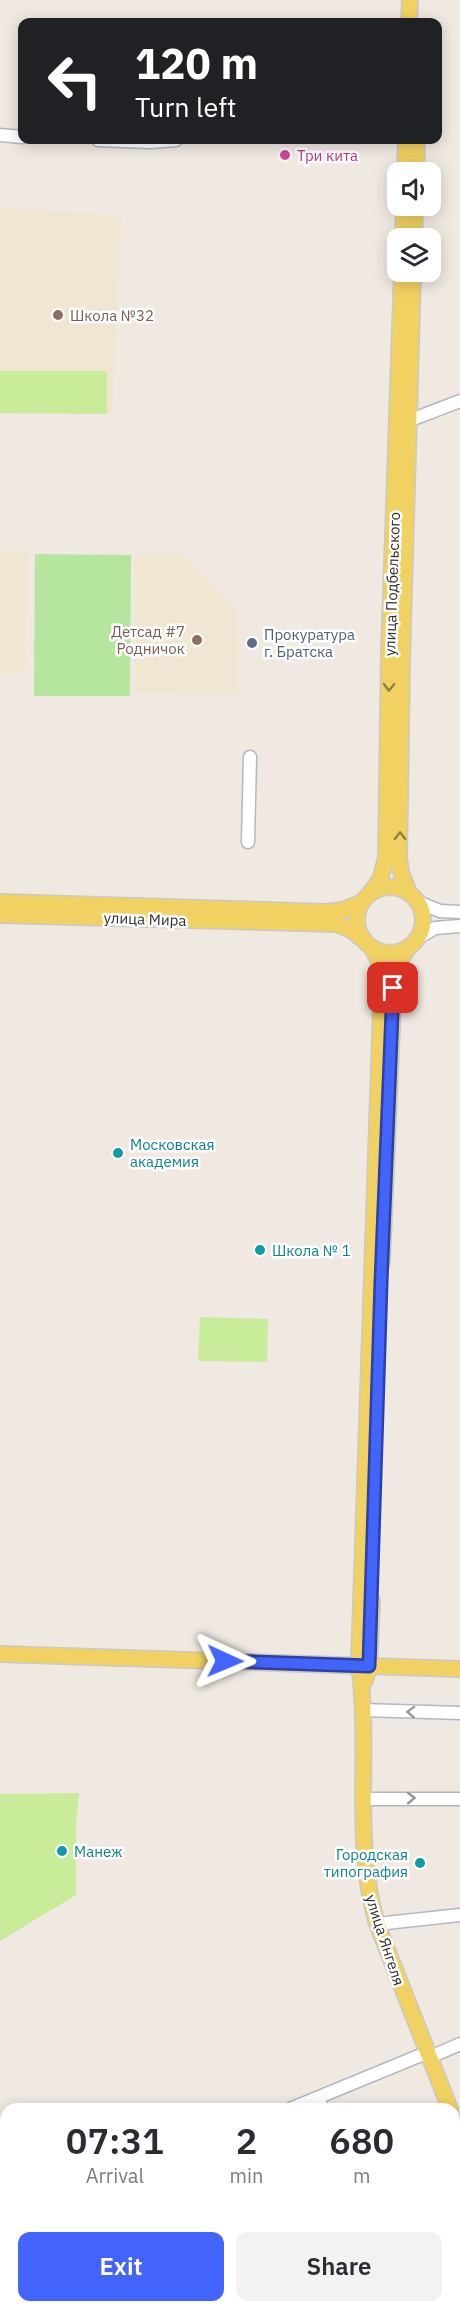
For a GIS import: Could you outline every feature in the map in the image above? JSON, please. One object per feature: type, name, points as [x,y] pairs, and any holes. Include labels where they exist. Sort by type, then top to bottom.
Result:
[{"type":"main road","points":[[409,18],[410,0]]},
{"type":"main road","points":[[420,0],[420,18]]},
{"type":"main road","points":[[405,162],[406,144]]},
{"type":"main road","points":[[416,162],[417,144]]},
{"type":"main road","name":"улица Подбельского","points":[[402,282],[399,858],[401,872],[414,898]]},
{"type":"main road","name":"улица Подбельского","points":[[365,898],[380,880],[386,858],[389,654],[408,421],[413,282]]},
{"type":"main road","points":[[290,918],[336,912],[390,886],[414,898],[423,923],[413,943],[397,965],[394,978],[364,1666]]},
{"type":"main road","points":[[365,898],[356,917],[356,924],[379,962],[382,978],[369,1530]]},
{"type":"main road","name":"улица Мира","points":[[0,902],[290,918]]},
{"type":"main road","name":"улица Мира","points":[[0,915],[290,918]]},
{"type":"main road","points":[[290,918],[336,924],[351,930],[367,943],[386,953],[401,951],[413,943]]},
{"type":"main road","points":[[0,1654],[460,1669]]},
{"type":"main road","name":"улица Янгеля","points":[[364,1666],[362,1798],[366,1876],[377,1924],[447,2103]]},
{"type":"street","points":[[0,135],[18,136]]},
{"type":"street","points":[[408,421],[460,401]]},
{"type":"street","points":[[248,842],[250,757]]},
{"type":"street","points":[[414,898],[440,911],[460,912]]},
{"type":"street","points":[[413,943],[435,928],[460,926]]},
{"type":"street","points":[[362,1710],[460,1713]]},
{"type":"street","points":[[362,1798],[460,1798]]},
{"type":"street","points":[[377,1924],[460,1915]]},
{"type":"street","points":[[320,2103],[427,2055],[460,2044]]},
{"type":"shaded area","name":"Школа №32","points":[[0,208],[121,215],[112,414],[0,414]]},
{"type":"shaded area","points":[[0,552],[28,552],[24,674],[0,674]]},
{"type":"shaded area","points":[[135,554],[184,554],[238,613],[238,694],[135,693]]},
{"type":"green space","points":[[0,371],[107,371],[107,414],[0,413]]},
{"type":"green space","points":[[35,554],[131,555],[130,696],[34,696]]},
{"type":"green space","points":[[200,1317],[268,1319],[267,1362],[198,1361]]},
{"type":"green space","points":[[79,1793],[76,1824],[76,1895],[0,1941],[0,1794]]},
{"type":"place","name":"Три кита","points":[[285,155]]},
{"type":"place","name":"Школа №32","points":[[58,315]]},
{"type":"place","name":"Детсад #7 Родничок","points":[[197,640]]},
{"type":"place","name":"Прокуратура г. Братска","points":[[252,643]]},
{"type":"place","name":"Московская академия","points":[[118,1153]]},
{"type":"place","name":"Школа № 1","points":[[260,1250]]},
{"type":"place","name":"Манеж","points":[[62,1851]]},
{"type":"place","name":"Городская типография","points":[[420,1863]]},
{"type":"route","points":[[225,1661],[369,1666],[384,1191],[393,988]]}]
